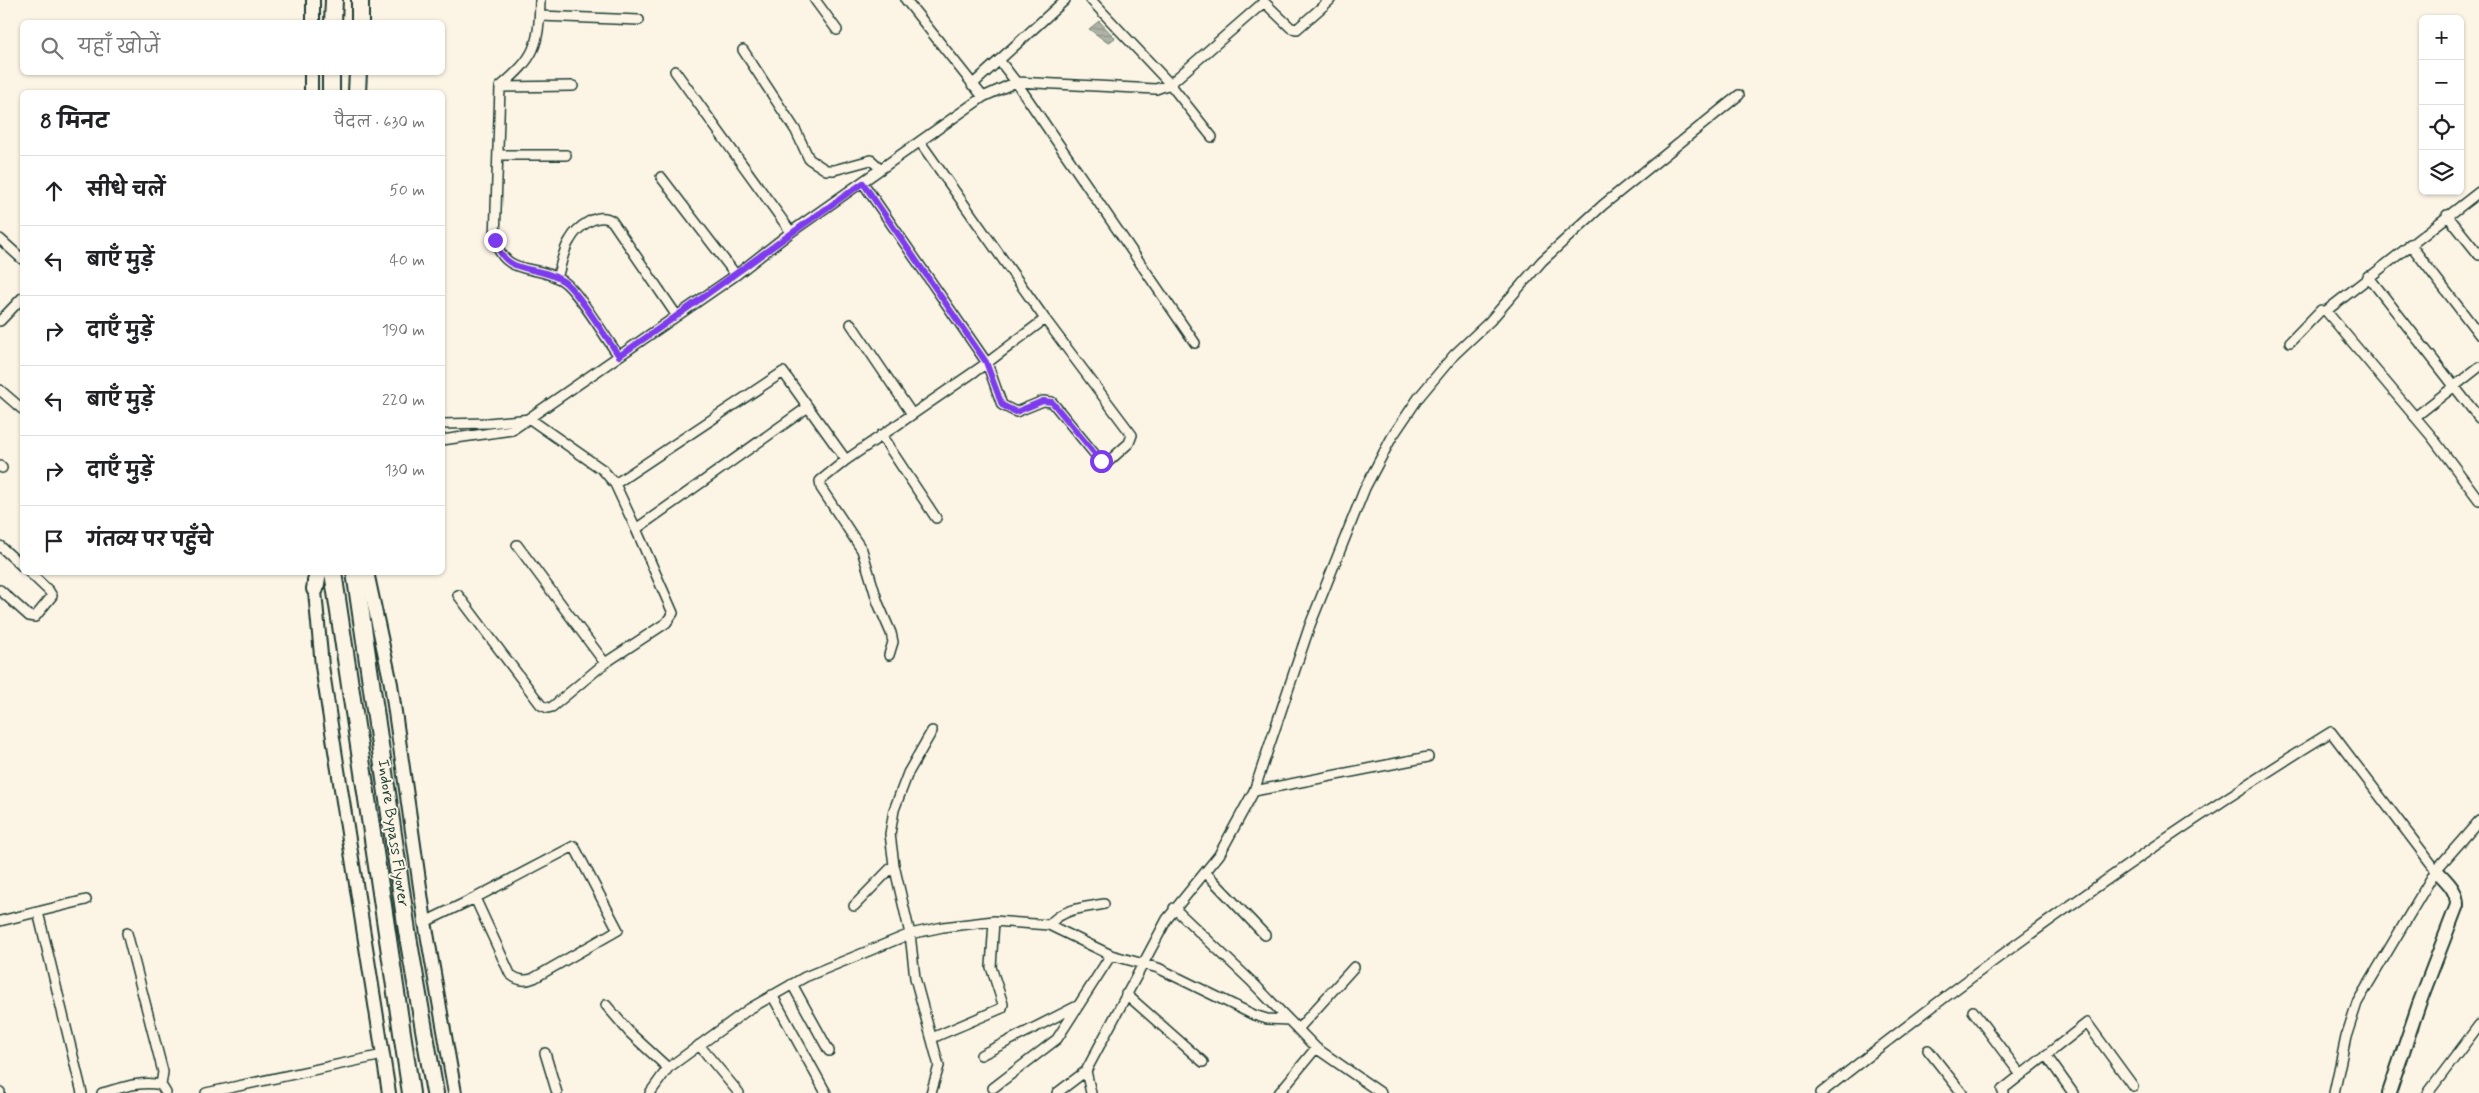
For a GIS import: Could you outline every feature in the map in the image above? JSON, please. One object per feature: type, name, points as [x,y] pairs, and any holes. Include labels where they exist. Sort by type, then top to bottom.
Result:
[{"type":"highway","points":[[333,20],[334,0]]},
{"type":"highway","points":[[360,0],[360,20]]},
{"type":"highway","points":[[331,75],[331,90]]},
{"type":"highway","points":[[357,90],[358,75]]},
{"type":"highway","name":"Indore Bypass Flyover","points":[[333,575],[411,1091]]},
{"type":"highway","name":"Indore Bypass Flyover","points":[[355,575],[400,884],[434,1088]]},
{"type":"street","points":[[312,20],[313,0]]},
{"type":"street","points":[[540,0],[536,46],[524,67],[500,87],[495,240],[498,252],[508,263],[557,278],[572,289],[619,356]]},
{"type":"street","points":[[815,0],[837,30]]},
{"type":"street","points":[[906,0],[982,97]]},
{"type":"street","points":[[972,85],[1065,0]]},
{"type":"street","points":[[1091,0],[1170,84],[1212,137]]},
{"type":"street","points":[[445,440],[512,430],[736,275],[791,232],[863,183],[982,97],[1016,82],[1156,89],[1170,84],[1262,1],[1292,28],[1297,29],[1328,0]]},
{"type":"street","points":[[540,16],[639,20]]},
{"type":"street","points":[[742,50],[796,131],[809,159],[826,170],[834,170],[871,160],[881,170]]},
{"type":"street","points":[[999,60],[1195,343]]},
{"type":"street","points":[[675,71],[791,232]]},
{"type":"street","points":[[311,90],[312,75]]},
{"type":"street","points":[[500,87],[573,86]]},
{"type":"street","points":[[1057,1093],[1086,1071],[1142,964],[1174,908],[1219,855],[1254,792],[1310,625],[1365,488],[1392,437],[1419,397],[1454,355],[1490,321],[1542,261],[1603,205],[1739,95]]},
{"type":"street","points":[[863,183],[986,362],[1002,405],[1016,412],[1043,401],[1052,402],[1098,458],[1108,462],[1129,443],[1132,438],[1130,432],[1045,318],[920,142]]},
{"type":"street","points":[[498,155],[566,155]]},
{"type":"street","points":[[661,177],[736,275]]},
{"type":"street","points":[[2479,192],[2368,276],[2326,311],[2415,417],[2479,500]]},
{"type":"street","points":[[2448,215],[2479,255]]},
{"type":"street","points":[[557,278],[568,241],[574,234],[597,217],[607,218],[612,221],[677,316]]},
{"type":"street","points":[[0,239],[20,257]]},
{"type":"street","points":[[2410,244],[2479,334]]},
{"type":"street","points":[[2368,276],[2479,418]]},
{"type":"street","points":[[0,321],[20,300]]},
{"type":"street","points":[[2290,342],[2321,310]]},
{"type":"street","points":[[889,655],[893,642],[891,633],[878,603],[862,550],[821,488],[820,481],[846,460],[986,362],[1045,318]]},
{"type":"street","points":[[851,324],[912,414]]},
{"type":"street","points":[[2415,417],[2479,367]]},
{"type":"street","points":[[615,484],[784,372],[846,460]]},
{"type":"street","points":[[0,390],[20,407]]},
{"type":"street","points":[[636,529],[808,407]]},
{"type":"street","points":[[445,424],[488,423],[530,418],[603,470],[615,484],[673,613],[666,623],[605,664],[552,707],[544,707],[458,595]]},
{"type":"street","points":[[881,436],[936,518]]},
{"type":"street","points":[[517,545],[605,664]]},
{"type":"street","points":[[0,546],[20,564]]},
{"type":"street","points":[[0,590],[29,616],[35,617],[52,596],[49,590],[32,575]]},
{"type":"street","points":[[368,575],[391,684],[425,922],[455,1093]]},
{"type":"street","points":[[314,581],[324,675],[389,1093]]},
{"type":"street","points":[[931,1093],[939,1066],[915,978],[910,934],[894,864],[890,834],[894,810],[908,772],[932,731]]},
{"type":"street","points":[[1821,1093],[1965,981],[2050,919],[2272,768],[2331,732],[2436,870],[2452,887],[2457,897],[2457,905],[2419,1004],[2389,1093]]},
{"type":"street","points":[[1254,792],[1428,757]]},
{"type":"street","points":[[2334,1093],[2346,1037],[2357,1004],[2436,870],[2479,821]]},
{"type":"street","points":[[425,922],[574,846],[618,930],[534,978],[528,981],[519,980],[510,974],[474,898]]},
{"type":"street","points":[[854,906],[894,864]]},
{"type":"street","points":[[1205,872],[1265,935]]},
{"type":"street","points":[[0,921],[86,900]]},
{"type":"street","points":[[1049,925],[1057,916],[1066,911],[1104,904]]},
{"type":"street","points":[[1174,908],[1316,1048],[1381,1093]]},
{"type":"street","points":[[38,912],[82,1093]]},
{"type":"street","points":[[932,1038],[1002,1008],[1003,1004],[991,967],[994,921]]},
{"type":"street","points":[[650,1093],[668,1068],[792,984],[910,934],[943,927],[994,921],[1049,925],[1111,955],[1158,968],[1254,1015],[1267,1019],[1289,1020]]},
{"type":"street","points":[[102,1093],[138,1084],[163,1089],[163,1072],[127,933]]},
{"type":"street","points":[[993,1088],[1049,1047],[1063,1031],[1111,955]]},
{"type":"street","points":[[1298,1029],[1354,967]]},
{"type":"street","points":[[792,984],[830,1050]]},
{"type":"street","points":[[1126,994],[1203,1062]]},
{"type":"street","points":[[772,996],[826,1093]]},
{"type":"street","points":[[606,1005],[630,1033],[668,1068]]},
{"type":"street","points":[[981,1055],[1080,1005]]},
{"type":"street","points":[[1973,1012],[2020,1075]]},
{"type":"street","points":[[2001,1092],[2087,1023],[2133,1086]]},
{"type":"street","points":[[2428,1093],[2479,1024]]},
{"type":"street","points":[[699,1046],[740,1093]]},
{"type":"street","points":[[1279,1093],[1316,1048]]},
{"type":"street","points":[[1928,1050],[1962,1093]]},
{"type":"street","points":[[545,1053],[557,1093]]},
{"type":"street","points":[[2046,1055],[2073,1093]]},
{"type":"street","points":[[206,1093],[383,1056]]},
{"type":"street","points":[[1086,1071],[1090,1093]]},
{"type":"shaded area","points":[[1099,21],[1115,38],[1108,43],[1089,29]]},
{"type":"route","points":[[495,240],[498,252],[508,263],[557,278],[572,289],[619,356],[736,275],[791,232],[863,183],[986,362],[1002,405],[1008,410],[1016,412],[1049,400],[1101,461]]}]
